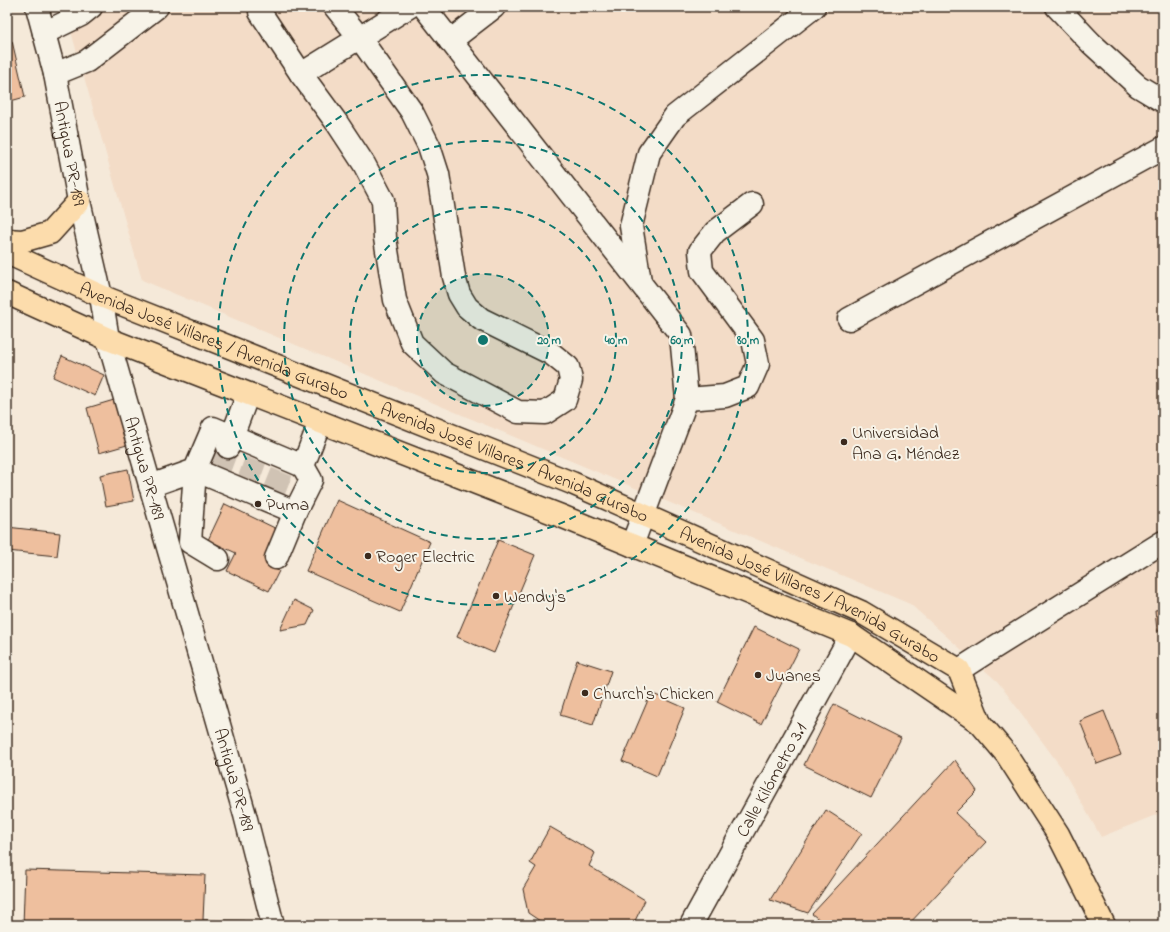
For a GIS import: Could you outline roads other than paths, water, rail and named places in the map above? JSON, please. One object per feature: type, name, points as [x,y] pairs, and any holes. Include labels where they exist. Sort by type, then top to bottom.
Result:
[{"type":"main road","points":[[7,240],[22,242],[50,233],[79,201]]},
{"type":"main road","name":"Avenida José Villares / Avenida Gurabo","points":[[7,253],[101,296],[572,483],[862,612],[959,670],[980,723]]},
{"type":"main road","name":"Avenida José Villares / Avenida Gurabo","points":[[7,293],[108,339],[632,545],[851,635],[980,723],[1007,754],[1058,834],[1104,925]]},
{"type":"street","name":"Antigua PR-189","points":[[36,7],[55,74],[79,201],[101,296],[108,339],[245,815],[273,925]]},
{"type":"street","points":[[44,33],[81,15],[91,7]]},
{"type":"street","points":[[55,74],[87,61],[157,7]]},
{"type":"street","points":[[260,7],[260,12],[300,74],[341,129],[364,164],[383,200],[385,238],[395,300],[412,343],[444,373],[518,412],[545,413],[565,400],[571,380],[568,367],[552,354],[481,319],[467,307],[459,294],[454,277],[438,174],[429,146],[412,112],[359,37],[334,7]]},
{"type":"street","points":[[300,74],[409,7]]},
{"type":"street","points":[[424,7],[681,335],[687,399],[632,545]]},
{"type":"street","points":[[450,41],[494,7]]},
{"type":"street","points":[[640,282],[631,226],[649,153],[675,116],[814,7]]},
{"type":"street","points":[[1057,7],[1091,43],[1138,86],[1163,101]]},
{"type":"street","points":[[849,319],[1163,148]]},
{"type":"street","points":[[687,399],[725,396],[748,387],[758,364],[754,340],[702,271],[700,251],[715,232],[752,204]]},
{"type":"street","points":[[230,441],[248,394]]},
{"type":"street","points":[[290,465],[320,422]]},
{"type":"street","points":[[218,559],[190,542],[195,470],[213,428],[230,441],[258,454],[290,465],[311,480],[295,512],[276,558]]},
{"type":"street","points":[[150,486],[195,470],[218,475],[246,486],[272,497],[295,512]]},
{"type":"street","points":[[959,670],[1163,542]]},
{"type":"street","name":"Calle Kilómetro 3.1","points":[[691,925],[851,635]]},
{"type":"tunnel","points":[[219,471],[228,447]]},
{"type":"tunnel","points":[[248,481],[256,459]]},
{"type":"tunnel","points":[[274,492],[282,472]]},
{"type":"place","name":"Universidad Ana G. Méndez","points":[[844,442]]},
{"type":"place","name":"Puma","points":[[258,504]]},
{"type":"place","name":"Roger Electric","points":[[368,556]]},
{"type":"place","name":"Wendy's","points":[[496,596]]},
{"type":"place","name":"Juanes","points":[[758,675]]},
{"type":"place","name":"Church's Chicken","points":[[585,693]]}]
